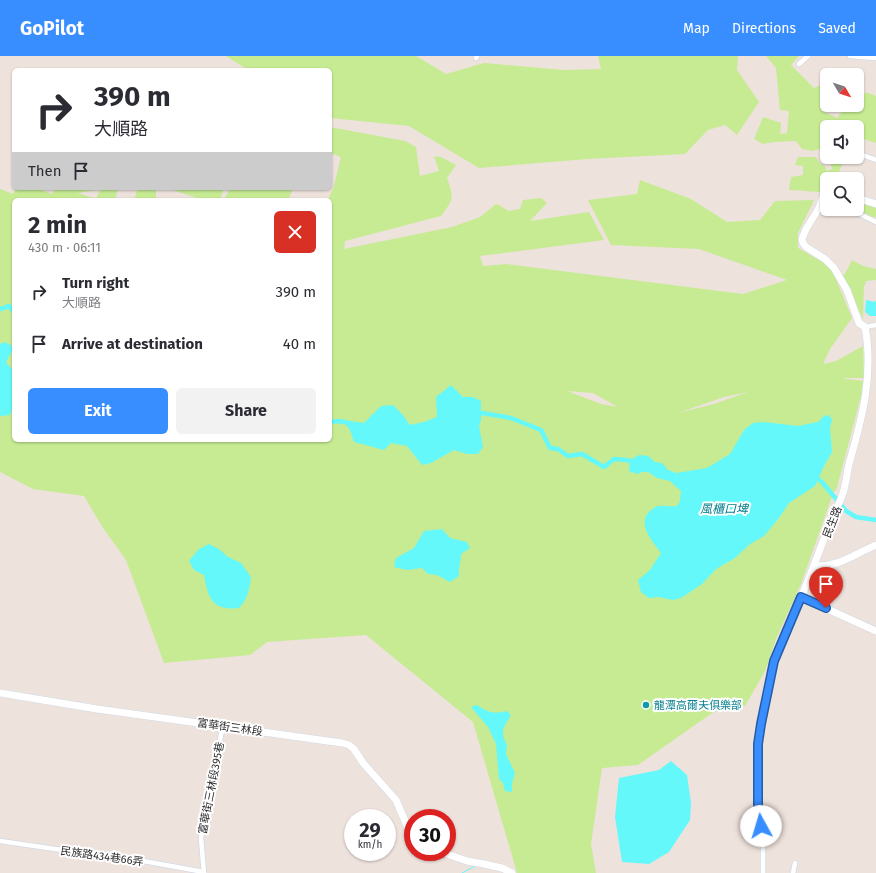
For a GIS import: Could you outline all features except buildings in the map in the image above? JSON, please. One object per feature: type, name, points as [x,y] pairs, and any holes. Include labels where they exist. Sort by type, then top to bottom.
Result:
[{"type":"street","points":[[799,64],[808,56]]},
{"type":"street","points":[[850,56],[876,58]]},
{"type":"street","points":[[864,156],[876,160]]},
{"type":"street","points":[[864,200],[876,204]]},
{"type":"street","name":"民生路","points":[[763,873],[763,841],[759,818],[758,744],[774,661],[815,566],[833,514],[843,494],[847,472],[862,418],[869,359],[865,327],[859,323],[847,290],[834,268],[825,259],[803,243],[804,235],[820,206]]},
{"type":"street","points":[[864,216],[876,222]]},
{"type":"street","points":[[865,327],[876,325]]},
{"type":"street","points":[[815,566],[824,566],[842,562],[876,545]]},
{"type":"street","points":[[801,597],[876,631]]},
{"type":"street","name":"富華街三林段","points":[[0,693],[97,709],[349,745],[396,800],[404,819]]},
{"type":"street","name":"富華街三林段395巷","points":[[204,873],[201,838],[206,805],[223,726]]},
{"type":"street","name":"民族路434巷66弄","points":[[0,841],[76,852],[110,855],[204,873]]},
{"type":"street","points":[[456,857],[467,861],[490,865],[512,873]]},
{"type":"street","points":[[793,873],[795,863]]},
{"type":"green space","points":[[226,56],[416,56],[446,74],[484,63],[564,70],[601,69],[598,56],[738,56],[737,70],[759,102],[737,135],[725,125],[708,130],[685,154],[588,159],[479,168],[409,126],[332,118],[332,68],[245,68]]},
{"type":"green space","points":[[766,56],[799,56],[791,65],[814,88],[820,85],[820,112],[825,112],[837,118],[842,112],[864,112],[864,95],[866,92],[876,96],[876,143],[864,139],[864,120],[820,120],[820,149],[813,151],[802,149],[796,141],[763,144],[754,139],[763,117],[781,123],[780,134],[787,133],[789,111],[780,110],[776,68]]},
{"type":"green space","points":[[332,127],[405,141],[416,147],[420,176],[439,171],[434,156],[441,157],[456,165],[447,178],[452,198],[441,216],[345,241],[344,249],[452,227],[480,217],[496,204],[508,211],[520,209],[523,200],[541,198],[547,203],[530,221],[589,212],[604,240],[480,256],[483,266],[507,264],[743,294],[787,280],[699,249],[611,245],[588,200],[637,194],[640,180],[691,199],[727,222],[760,220],[775,201],[814,200],[798,233],[798,248],[824,263],[833,272],[852,318],[830,349],[823,364],[836,361],[863,346],[864,378],[844,378],[865,381],[836,491],[834,491],[801,584],[776,639],[765,671],[745,706],[715,711],[638,765],[602,768],[591,844],[596,873],[517,873],[473,722],[366,635],[267,642],[250,655],[164,663],[126,560],[103,528],[84,496],[33,489],[0,472],[0,189],[13,194],[15,190],[42,190],[52,194],[55,190],[95,190],[78,193],[93,198],[12,198],[12,442],[332,442],[332,198],[329,198],[334,186],[341,157],[332,154]],"holes":[[[567,391],[593,393],[618,407],[601,404]],[[748,392],[714,404],[678,413],[724,397]]]},
{"type":"green space","points":[[798,157],[816,157],[820,164],[824,165],[827,171],[832,169],[831,164],[842,164],[839,172],[820,172],[820,192],[818,192],[789,190],[791,177],[803,175],[803,166],[795,165]]},
{"type":"green space","points":[[100,190],[118,190],[116,198],[96,198]]},
{"type":"green space","points":[[137,190],[156,190],[156,198],[135,198]]},
{"type":"green space","points":[[173,190],[223,190],[221,198],[197,198]]},
{"type":"green space","points":[[229,190],[292,190],[289,198],[225,198]]},
{"type":"green space","points":[[864,202],[876,205],[876,217],[872,217],[864,213]]},
{"type":"green space","points":[[852,260],[863,266],[876,269],[876,280],[866,281],[864,287],[863,319],[843,276]]},
{"type":"water","points":[[866,300],[875,302],[876,300],[876,316],[870,316],[865,312]]},
{"type":"water","points":[[5,342],[12,346],[12,351],[6,362],[12,370],[12,409],[10,415],[0,416],[0,344]]},
{"type":"water","points":[[451,385],[463,397],[473,397],[481,401],[481,420],[479,426],[483,447],[478,454],[467,454],[454,450],[431,463],[422,465],[407,446],[391,443],[384,450],[354,442],[350,430],[343,420],[364,423],[381,406],[393,405],[410,425],[424,422],[437,417],[436,397]]},
{"type":"water","name":"風櫃口埤","points":[[828,415],[832,419],[830,428],[832,452],[815,486],[789,503],[764,536],[750,544],[735,558],[716,569],[702,584],[681,598],[673,600],[658,597],[649,598],[641,592],[638,580],[650,570],[661,553],[647,533],[645,527],[646,516],[651,510],[658,506],[677,506],[680,501],[681,491],[670,481],[657,478],[648,472],[637,474],[629,471],[630,460],[639,455],[648,456],[655,462],[662,463],[668,470],[676,473],[707,468],[730,454],[744,430],[753,423],[764,422],[798,426],[818,422],[824,416]]},
{"type":"water","points":[[442,529],[450,538],[467,542],[470,548],[461,554],[459,576],[450,582],[437,575],[428,574],[422,568],[407,570],[394,567],[396,558],[414,548],[424,531]]},
{"type":"water","points":[[209,544],[219,549],[228,557],[241,563],[251,577],[249,590],[239,608],[230,608],[217,605],[207,590],[204,575],[194,570],[189,561],[199,549]]},
{"type":"water","points":[[477,705],[485,710],[495,713],[507,711],[511,715],[503,729],[503,736],[507,745],[506,754],[515,773],[512,783],[512,792],[505,791],[503,783],[499,779],[496,744],[488,727],[471,707]]},
{"type":"water","points":[[671,761],[687,775],[691,803],[690,820],[669,852],[649,864],[622,862],[615,817],[619,778],[659,770]]},
{"type":"waterway","points":[[0,309],[9,306],[12,310]]},
{"type":"waterway","points":[[476,415],[482,413],[511,418],[541,430],[550,448],[558,449],[568,456],[582,454],[604,467],[614,459],[635,462]]},
{"type":"waterway","points":[[332,422],[340,421],[348,423]]},
{"type":"waterway","points":[[813,479],[818,479],[822,482],[846,511],[856,517],[876,520]]},
{"type":"waterway","points":[[462,873],[475,866]]},
{"type":"place","name":"龍潭高爾夫俱樂部","points":[[646,705]]},
{"type":"route","points":[[761,826],[759,818],[758,744],[774,661],[801,597],[826,608]]}]
